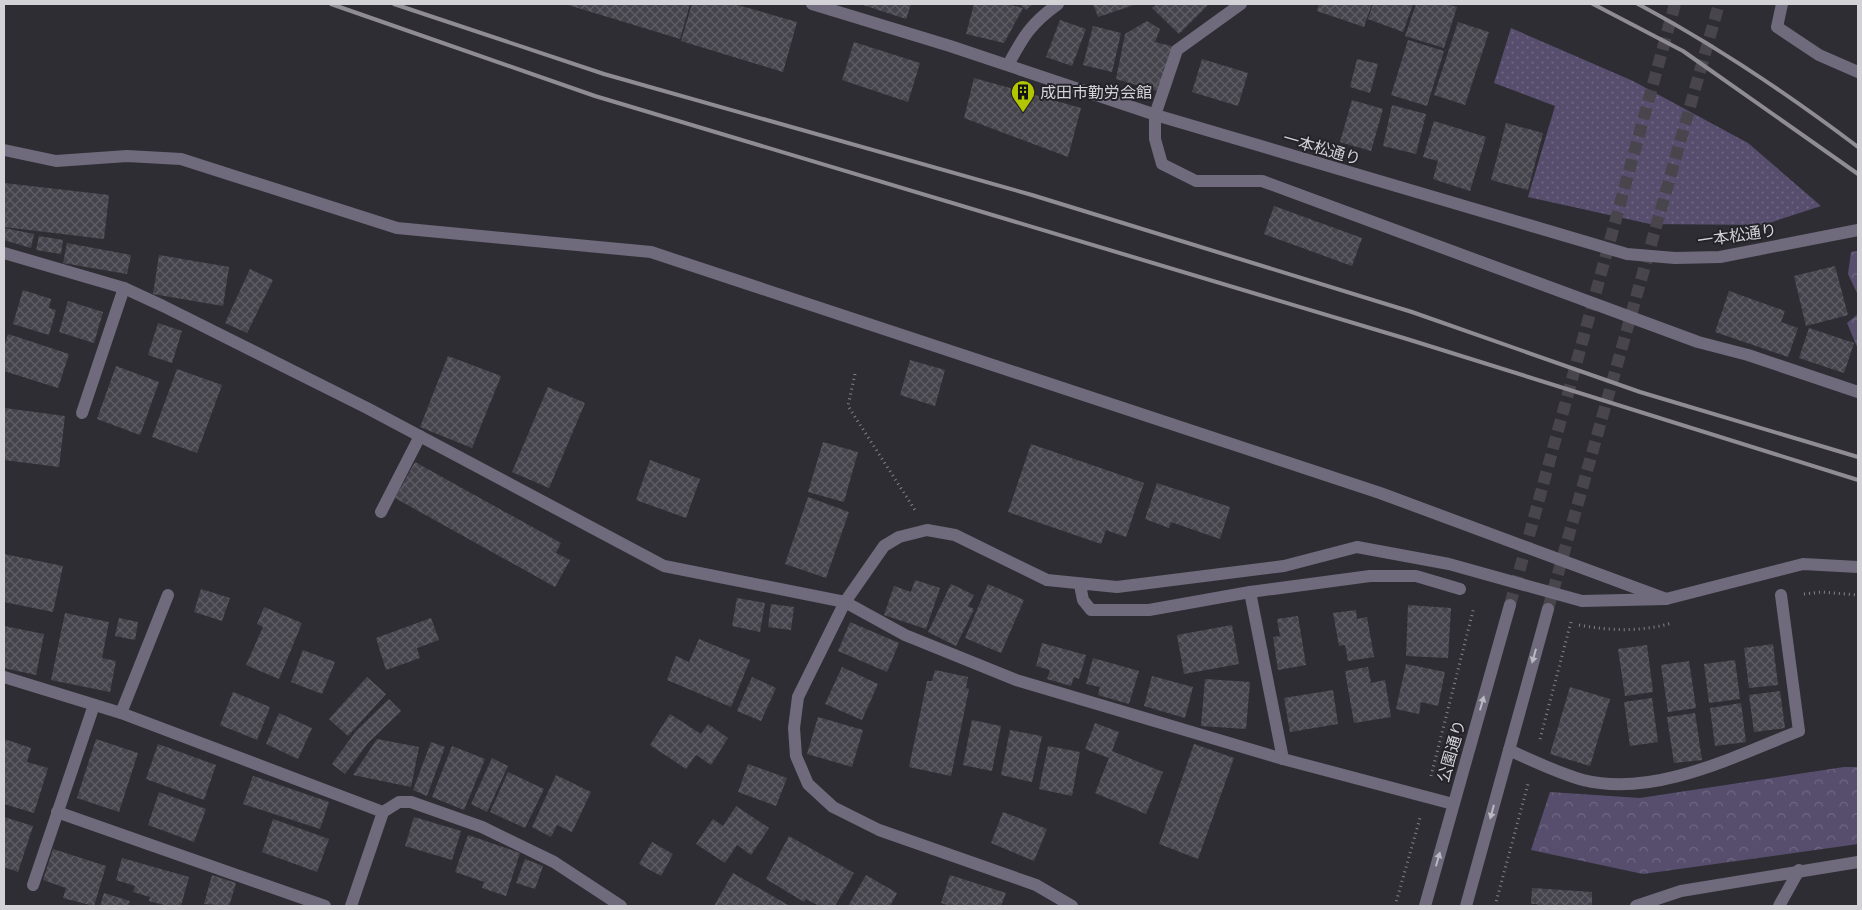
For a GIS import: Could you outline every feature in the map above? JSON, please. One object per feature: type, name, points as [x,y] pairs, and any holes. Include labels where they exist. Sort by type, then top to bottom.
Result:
[{"type":"street","name":"一本松通り","points":[[812,4],[1008,65],[1155,115],[1627,254],[1675,258],[1720,258],[1858,230]]},
{"type":"street","points":[[1008,65],[1023,37],[1038,18],[1058,4]]},
{"type":"street","points":[[1241,4],[1177,50],[1155,115],[1155,139],[1162,164],[1196,181],[1262,181],[1698,342],[1748,355],[1858,392]]},
{"type":"street","points":[[1782,4],[1776,28],[1819,55],[1858,72]]},
{"type":"street","points":[[4,150],[56,160],[127,156],[181,159],[397,228],[650,252],[1380,493],[1666,599]]},
{"type":"street","points":[[4,253],[124,288],[420,436],[664,566],[845,602],[905,635],[1016,680],[1282,759],[1453,804]]},
{"type":"street","points":[[82,413],[124,288]]},
{"type":"street","points":[[381,512],[420,436]]},
{"type":"street","points":[[1072,906],[1036,885],[879,830],[833,807],[808,784],[796,756],[794,728],[798,697],[845,602],[884,546],[899,537],[927,530],[955,535],[1047,580],[1080,585],[1118,587],[1284,566],[1357,547],[1449,564],[1582,601],[1666,599],[1803,564],[1858,567]]},
{"type":"street","points":[[1080,585],[1083,600],[1092,610],[1149,610],[1250,592],[1370,576],[1416,576],[1460,589]]},
{"type":"street","points":[[1250,592],[1282,759]]},
{"type":"street","points":[[121,713],[168,595]]},
{"type":"street","points":[[1509,750],[1584,780],[1627,785],[1690,774],[1799,731],[1781,595]]},
{"type":"street","name":"公園通り","points":[[1425,906],[1510,605]]},
{"type":"street","points":[[1466,906],[1548,609]]},
{"type":"street","points":[[4,677],[121,713],[383,812]]},
{"type":"street","points":[[33,885],[94,705]]},
{"type":"street","points":[[351,906],[383,812],[399,802],[411,802],[482,826],[554,862],[621,906]]},
{"type":"street","points":[[58,812],[326,906]]},
{"type":"street","points":[[1636,906],[1681,891],[1799,870],[1858,862]]},
{"type":"street","points":[[1779,906],[1799,870]]},
{"type":"path","points":[[855,374],[848,406],[927,530]]},
{"type":"path","points":[[1395,906],[1426,797],[1477,598]]},
{"type":"green space","points":[[1511,28],[1633,81],[1748,143],[1821,206],[1763,225],[1650,224],[1528,197],[1555,106],[1494,83]]},
{"type":"green space","points":[[1858,251],[1858,295],[1848,274],[1851,252]]},
{"type":"green space","points":[[1858,314],[1858,349],[1847,323]]},
{"type":"green space","points":[[1844,767],[1858,767],[1858,844],[1643,874],[1531,850],[1550,792],[1640,798]]},
{"type":"building","points":[[565,4],[690,4],[680,39]]},
{"type":"building","points":[[692,4],[734,4],[797,22],[783,72],[681,41]]},
{"type":"building","points":[[860,4],[911,4],[906,19]]},
{"type":"building","points":[[974,4],[1006,4],[1023,8],[1004,43],[966,34]]},
{"type":"building","points":[[1020,4],[1033,4],[1026,10]]},
{"type":"building","points":[[1093,4],[1137,4],[1098,17]]},
{"type":"building","points":[[1157,4],[1208,5],[1179,34],[1152,8]]},
{"type":"building","points":[[1319,4],[1372,4],[1364,27],[1317,11]]},
{"type":"building","points":[[1373,4],[1413,4],[1403,32],[1368,19]]},
{"type":"building","points":[[1416,4],[1446,4],[1457,7],[1444,48],[1405,36]]},
{"type":"building","points":[[1060,20],[1086,29],[1072,66],[1046,57]]},
{"type":"building","points":[[1147,21],[1160,29],[1155,42],[1175,47],[1160,92],[1116,79],[1125,34]]},
{"type":"building","points":[[1458,22],[1489,32],[1465,105],[1434,95]]},
{"type":"building","points":[[1093,26],[1121,33],[1112,72],[1083,65]]},
{"type":"building","points":[[1408,40],[1444,51],[1427,106],[1391,95]]},
{"type":"building","points":[[854,42],[920,63],[908,102],[842,80]]},
{"type":"building","points":[[1202,59],[1248,73],[1238,106],[1192,92]]},
{"type":"building","points":[[1357,59],[1378,64],[1370,93],[1350,87]]},
{"type":"building","name":"成田市勤労会館","points":[[974,78],[1081,108],[1068,157],[964,118]]},
{"type":"building","points":[[1352,100],[1383,109],[1371,151],[1340,142]]},
{"type":"building","points":[[1392,105],[1426,114],[1416,154],[1383,146]]},
{"type":"building","points":[[1434,121],[1486,137],[1470,191],[1433,179],[1438,161],[1423,157]]},
{"type":"building","points":[[1506,123],[1543,133],[1528,190],[1491,180]]},
{"type":"building","points":[[4,183],[109,195],[104,239],[4,227]]},
{"type":"building","points":[[1274,206],[1362,238],[1352,266],[1264,234]]},
{"type":"building","points":[[4,228],[34,234],[31,248],[4,240]]},
{"type":"building","points":[[39,236],[63,240],[61,254],[36,250]]},
{"type":"building","points":[[67,243],[131,255],[127,274],[63,263]]},
{"type":"building","points":[[159,255],[229,267],[223,306],[153,294]]},
{"type":"building","points":[[1835,266],[1848,315],[1806,326],[1794,276]]},
{"type":"building","points":[[250,269],[273,280],[247,333],[225,323]]},
{"type":"building","points":[[23,290],[51,299],[49,308],[56,310],[49,335],[13,324]]},
{"type":"building","points":[[1729,291],[1785,311],[1781,322],[1798,328],[1788,357],[1715,332]]},
{"type":"building","points":[[68,301],[103,312],[94,343],[59,332]]},
{"type":"building","points":[[158,323],[182,331],[172,363],[148,355]]},
{"type":"building","points":[[1809,328],[1854,343],[1844,373],[1799,358]]},
{"type":"building","points":[[8,334],[69,354],[58,388],[4,371],[4,347]]},
{"type":"building","points":[[448,356],[501,376],[472,448],[420,427]]},
{"type":"building","points":[[910,360],[945,370],[935,406],[900,395]]},
{"type":"building","points":[[116,366],[159,382],[140,435],[97,419]]},
{"type":"building","points":[[177,369],[222,385],[197,453],[152,437]]},
{"type":"building","points":[[548,387],[585,403],[549,488],[512,472]]},
{"type":"building","points":[[4,408],[65,416],[59,467],[4,460]]},
{"type":"building","points":[[823,442],[858,452],[844,502],[808,492]]},
{"type":"building","points":[[1031,444],[1144,483],[1126,537],[1106,530],[1101,544],[1008,512]]},
{"type":"building","points":[[650,460],[700,479],[686,518],[636,500]]},
{"type":"building","points":[[415,462],[561,543],[556,553],[570,560],[555,587],[395,498]]},
{"type":"building","points":[[1157,483],[1230,507],[1220,539],[1171,522],[1169,528],[1145,519]]},
{"type":"building","points":[[808,497],[849,512],[826,578],[785,564]]},
{"type":"building","points":[[4,554],[63,566],[53,612],[4,602]]},
{"type":"building","points":[[915,580],[940,588],[926,629],[884,615],[894,586],[911,592]]},
{"type":"building","points":[[951,584],[974,595],[968,606],[974,609],[956,646],[928,632]]},
{"type":"building","points":[[988,584],[1024,600],[1001,653],[965,638]]},
{"type":"building","points":[[201,589],[230,598],[222,621],[194,612]]},
{"type":"building","points":[[737,598],[765,603],[760,632],[732,626]]},
{"type":"building","points":[[771,604],[794,607],[791,630],[768,627]]},
{"type":"building","points":[[1408,605],[1451,608],[1448,658],[1406,656]]},
{"type":"building","points":[[264,607],[302,623],[279,679],[246,665],[263,627],[257,624]]},
{"type":"building","points":[[1356,610],[1357,619],[1367,617],[1374,657],[1348,661],[1345,645],[1339,646],[1333,613]]},
{"type":"building","points":[[65,613],[109,622],[102,658],[116,661],[110,692],[51,680]]},
{"type":"building","points":[[1298,616],[1306,665],[1278,670],[1273,637],[1280,636],[1277,619]]},
{"type":"building","points":[[119,618],[138,622],[135,640],[115,636]]},
{"type":"building","points":[[431,618],[439,640],[417,648],[420,658],[386,670],[376,638]]},
{"type":"building","points":[[850,622],[899,643],[887,672],[838,651]]},
{"type":"building","points":[[1232,625],[1239,664],[1184,674],[1177,635]]},
{"type":"building","points":[[4,626],[44,634],[36,675],[4,668]]},
{"type":"building","points":[[699,639],[750,660],[731,707],[667,680],[676,656],[689,662]]},
{"type":"building","points":[[1042,643],[1086,655],[1079,679],[1074,677],[1071,686],[1047,679],[1050,670],[1036,666]]},
{"type":"building","points":[[1773,644],[1778,685],[1749,688],[1744,648]]},
{"type":"building","points":[[1647,645],[1653,692],[1625,696],[1618,649]]},
{"type":"building","points":[[303,650],[335,662],[322,694],[291,682]]},
{"type":"building","points":[[1093,658],[1139,671],[1129,704],[1098,695],[1100,687],[1086,684]]},
{"type":"building","points":[[1735,660],[1740,699],[1709,703],[1704,664]]},
{"type":"building","points":[[1689,661],[1696,708],[1668,712],[1661,665]]},
{"type":"building","points":[[1406,664],[1445,672],[1438,706],[1421,702],[1419,714],[1396,709]]},
{"type":"building","points":[[842,667],[878,684],[862,720],[825,704]]},
{"type":"building","points":[[1368,667],[1371,683],[1385,680],[1391,717],[1354,723],[1345,671]]},
{"type":"building","points":[[935,670],[968,677],[966,688],[969,689],[951,776],[909,767],[927,681],[932,681]]},
{"type":"building","points":[[1152,676],[1193,687],[1185,718],[1144,706]]},
{"type":"building","points":[[367,677],[386,694],[348,736],[329,719]]},
{"type":"building","points":[[752,677],[776,688],[761,721],[737,711]]},
{"type":"building","points":[[1205,679],[1250,682],[1246,729],[1201,726]]},
{"type":"building","points":[[1570,687],[1610,699],[1590,766],[1550,754]]},
{"type":"building","points":[[1333,690],[1338,724],[1290,732],[1284,698]]},
{"type":"building","points":[[1780,691],[1785,728],[1754,732],[1749,695]]},
{"type":"building","points":[[233,692],[270,707],[257,740],[220,725]]},
{"type":"building","points":[[1652,698],[1658,742],[1630,746],[1624,702]]},
{"type":"building","points":[[389,699],[401,711],[368,743],[345,774],[332,764],[356,731]]},
{"type":"building","points":[[1741,703],[1746,742],[1715,746],[1710,708]]},
{"type":"building","points":[[279,713],[312,728],[298,759],[266,744]]},
{"type":"building","points":[[1695,713],[1702,760],[1674,763],[1667,717]]},
{"type":"building","points":[[670,714],[701,734],[708,724],[728,738],[711,765],[696,755],[686,769],[650,745]]},
{"type":"building","points":[[818,717],[863,730],[852,767],[807,754]]},
{"type":"building","points":[[972,720],[1001,726],[992,771],[963,765]]},
{"type":"building","points":[[1095,723],[1119,732],[1112,751],[1163,772],[1146,814],[1095,793],[1109,758],[1085,749]]},
{"type":"building","points":[[1010,730],[1042,736],[1032,782],[1001,775]]},
{"type":"building","points":[[4,739],[31,748],[27,762],[48,768],[34,813],[4,804]]},
{"type":"building","points":[[96,739],[138,753],[119,812],[77,798]]},
{"type":"building","points":[[377,739],[419,747],[411,787],[353,775]]},
{"type":"building","points":[[431,742],[445,747],[427,796],[413,790]]},
{"type":"building","points":[[158,744],[216,765],[204,800],[146,779]]},
{"type":"building","points":[[1194,744],[1234,758],[1198,859],[1159,844]]},
{"type":"building","points":[[452,746],[485,759],[464,810],[432,797]]},
{"type":"building","points":[[1048,746],[1080,752],[1072,796],[1039,789]]},
{"type":"building","points":[[492,758],[508,766],[487,812],[471,804]]},
{"type":"building","points":[[748,764],[787,778],[776,806],[738,792]]},
{"type":"building","points":[[508,772],[544,789],[525,828],[490,812]]},
{"type":"building","points":[[556,775],[591,792],[572,832],[557,825],[551,837],[532,827]]},
{"type":"building","points":[[253,776],[329,802],[320,829],[243,804]]},
{"type":"building","points":[[159,792],[206,809],[194,842],[148,825]]},
{"type":"building","points":[[736,806],[769,828],[751,855],[737,845],[725,863],[696,844],[713,819],[723,826]]},
{"type":"building","points":[[1003,812],[1047,829],[1034,861],[991,843]]},
{"type":"building","points":[[4,817],[33,826],[18,872],[4,867]]},
{"type":"building","points":[[414,817],[461,831],[452,860],[405,846]]},
{"type":"building","points":[[273,819],[329,839],[317,872],[262,852]]},
{"type":"building","points":[[468,835],[520,853],[506,896],[482,888],[484,882],[455,872]]},
{"type":"building","points":[[789,836],[854,873],[835,906],[819,906],[806,899],[804,902],[766,879]]},
{"type":"building","points":[[652,842],[673,854],[661,876],[639,864]]},
{"type":"building","points":[[53,849],[106,866],[94,906],[63,898],[66,888],[43,880]]},
{"type":"building","points":[[122,858],[189,877],[181,906],[167,906],[149,901],[150,897],[133,892],[135,886],[116,880]]},
{"type":"building","points":[[525,859],[543,866],[535,889],[516,883]]},
{"type":"building","points":[[733,873],[788,905],[714,906]]},
{"type":"building","points":[[212,875],[236,883],[229,906],[204,904]]},
{"type":"building","points":[[866,875],[897,893],[890,906],[848,906]]},
{"type":"building","points":[[950,875],[1006,893],[1001,906],[950,906],[941,903]]},
{"type":"building","points":[[1532,888],[1592,892],[1592,906],[1537,906],[1537,904],[1531,904]]},
{"type":"building","points":[[104,893],[130,901],[128,906],[100,906]]},
{"type":"tunnel","points":[[1510,605],[1675,4]]},
{"type":"tunnel","points":[[1548,609],[1719,4]]},
{"type":"railway","points":[[331,4],[595,96],[1407,339],[1858,480]]},
{"type":"railway","points":[[394,4],[604,74],[1032,195],[1412,312],[1640,392],[1858,457]]},
{"type":"railway","points":[[1593,4],[1683,51],[1858,174]]},
{"type":"railway","points":[[1638,4],[1695,36],[1751,71],[1858,147]]},
{"type":"place","name":"成田市勤労会館","points":[[1023,113]]}]
